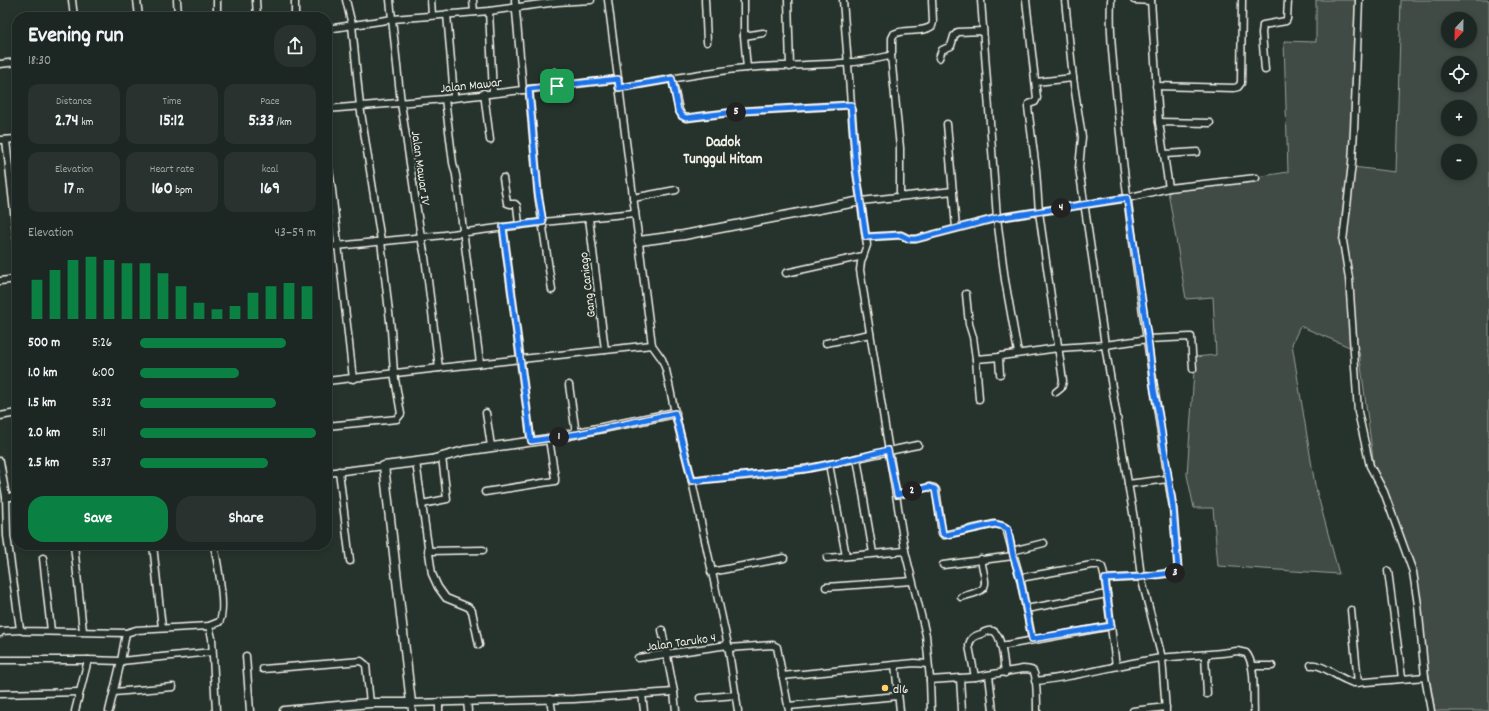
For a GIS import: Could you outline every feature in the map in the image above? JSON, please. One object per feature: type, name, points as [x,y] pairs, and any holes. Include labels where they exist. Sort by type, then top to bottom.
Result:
[{"type":"street","points":[[72,0],[73,12]]},
{"type":"street","points":[[137,0],[138,12]]},
{"type":"street","points":[[177,0],[178,12]]},
{"type":"street","points":[[217,0],[217,12]]},
{"type":"street","points":[[256,0],[257,12]]},
{"type":"street","points":[[295,0],[295,12]]},
{"type":"street","points":[[332,426],[370,423],[399,417],[401,412],[394,373],[391,330],[381,241],[360,106],[352,25],[346,0]]},
{"type":"street","name":"Jalan Mawar IV","points":[[390,0],[401,103],[425,257],[439,368]]},
{"type":"street","points":[[431,0],[432,15]]},
{"type":"street","points":[[473,0],[474,12]]},
{"type":"street","points":[[516,0],[538,193],[552,290]]},
{"type":"street","points":[[332,28],[432,15],[516,8],[557,1],[591,0]]},
{"type":"street","points":[[608,0],[639,241],[644,293],[652,345],[662,359],[666,370],[728,647],[738,711]]},
{"type":"street","points":[[705,0],[707,42]]},
{"type":"street","points":[[744,0],[744,36],[747,68]]},
{"type":"street","points":[[788,0],[790,67]]},
{"type":"street","points":[[842,0],[851,105],[866,237],[866,249],[860,270],[905,550],[926,636],[931,711]]},
{"type":"street","points":[[900,196],[900,148],[891,55],[892,38],[894,34],[900,32],[926,29],[932,26],[934,22],[932,0]]},
{"type":"street","points":[[981,0],[997,218],[1005,280],[1018,353]]},
{"type":"street","points":[[1026,0],[1036,82],[1036,99],[1035,102],[1029,104],[1028,107],[1036,170],[1039,212],[1063,384],[1056,392]]},
{"type":"street","points":[[1065,0],[1073,78],[1082,137],[1079,168],[1083,205],[1134,519],[1141,577],[1162,658],[1166,709],[1133,711]]},
{"type":"street","points":[[1105,579],[1175,573],[1178,569],[1173,507],[1154,390],[1127,198],[1112,58],[1110,20],[1111,0]]},
{"type":"street","points":[[1134,0],[1151,1],[1159,122],[1169,188]]},
{"type":"street","points":[[1156,86],[1234,88],[1239,86],[1241,83],[1242,0]]},
{"type":"street","points":[[1265,70],[1262,33],[1263,24],[1286,21],[1288,18],[1288,0]]},
{"type":"street","points":[[1359,0],[1353,143],[1343,241],[1349,278],[1358,412],[1370,466],[1384,492],[1413,572],[1425,677],[1431,711]]},
{"type":"street","points":[[489,11],[493,93]]},
{"type":"street","points":[[447,14],[454,96]]},
{"type":"street","points":[[939,58],[942,50],[951,46],[954,36],[958,32],[983,31]]},
{"type":"street","points":[[744,36],[763,33]]},
{"type":"street","points":[[619,88],[747,68],[790,67],[848,62],[891,55]]},
{"type":"street","points":[[0,64],[12,63]]},
{"type":"street","points":[[555,72],[557,86]]},
{"type":"street","points":[[1036,82],[1073,78]]},
{"type":"street","name":"Jalan Mawar","points":[[332,109],[401,103],[618,79]]},
{"type":"street","points":[[672,79],[678,110],[682,116],[686,118],[743,111],[851,105]]},
{"type":"street","points":[[484,93],[490,140]]},
{"type":"street","points":[[445,98],[480,363]]},
{"type":"street","points":[[1159,122],[1210,123]]},
{"type":"street","points":[[947,124],[956,228]]},
{"type":"street","points":[[3,140],[12,204]]},
{"type":"street","points":[[1165,154],[1196,152]]},
{"type":"street","points":[[503,178],[507,203],[516,205],[519,225]]},
{"type":"street","points":[[866,237],[901,235],[909,239],[916,239],[997,218],[1127,198],[1169,188],[1256,178]]},
{"type":"street","points":[[633,198],[676,190]]},
{"type":"street","points":[[639,241],[684,235],[861,201],[953,191]]},
{"type":"street","points":[[332,197],[353,379]]},
{"type":"street","points":[[332,246],[543,222],[635,214]]},
{"type":"street","name":"Gang Caniago","points":[[589,218],[605,350]]},
{"type":"street","points":[[503,227],[531,441]]},
{"type":"street","points":[[786,273],[863,256]]},
{"type":"street","points":[[0,281],[12,280]]},
{"type":"street","points":[[966,294],[969,324],[973,337],[976,359],[979,399]]},
{"type":"street","points":[[826,343],[870,334]]},
{"type":"street","points":[[976,359],[1000,357],[1058,348],[1105,345],[1148,339],[1188,336],[1191,338],[1193,369]]},
{"type":"street","points":[[332,381],[652,345]]},
{"type":"street","points":[[1000,357],[1000,374]]},
{"type":"street","points":[[569,385],[576,434]]},
{"type":"street","points":[[486,413],[491,446]]},
{"type":"street","points":[[332,472],[416,462],[464,450],[549,439],[675,413]]},
{"type":"street","points":[[0,416],[12,414]]},
{"type":"street","points":[[485,492],[554,481],[555,478],[549,439]]},
{"type":"street","points":[[692,481],[792,471],[918,445]]},
{"type":"street","points":[[422,504],[447,499],[442,456]]},
{"type":"street","points":[[857,458],[874,553]]},
{"type":"street","points":[[0,461],[6,497],[7,536],[19,627],[21,630]]},
{"type":"street","points":[[416,462],[432,574],[442,592],[450,600],[468,607],[472,611],[479,645]]},
{"type":"street","points":[[829,464],[846,556]]},
{"type":"street","points":[[384,466],[411,707]]},
{"type":"street","points":[[339,471],[350,561]]},
{"type":"street","points":[[1128,484],[1168,479]]},
{"type":"street","points":[[897,495],[927,488],[934,488],[936,490],[943,534],[946,535],[995,524],[1008,529],[1020,578],[1032,639]]},
{"type":"street","points":[[6,497],[12,496]]},
{"type":"street","points":[[0,536],[7,536]]},
{"type":"street","points":[[943,565],[1013,553],[1044,543]]},
{"type":"street","points":[[75,550],[83,631]]},
{"type":"street","points":[[154,550],[162,628]]},
{"type":"street","points":[[0,633],[21,630],[126,633],[136,630],[209,626],[219,622],[222,615],[219,575],[215,550]]},
{"type":"street","points":[[428,551],[483,550]]},
{"type":"street","points":[[827,558],[905,550]]},
{"type":"street","points":[[43,558],[51,631]]},
{"type":"street","points":[[711,572],[784,558]]},
{"type":"street","points":[[961,597],[979,592],[985,586],[981,559]]},
{"type":"street","points":[[1020,578],[1099,565],[1103,568],[1116,666]]},
{"type":"street","points":[[1388,571],[1402,678]]},
{"type":"street","points":[[826,587],[912,581]]},
{"type":"street","points":[[1026,609],[1107,594]]},
{"type":"street","points":[[1351,610],[1358,683]]},
{"type":"street","points":[[209,626],[212,638],[216,711]]},
{"type":"street","points":[[1001,646],[1032,639],[1111,626]]},
{"type":"street","points":[[662,630],[668,655],[676,711]]},
{"type":"street","points":[[975,677],[968,646],[970,640],[974,636],[992,631],[1000,638],[1006,673]]},
{"type":"street","points":[[109,711],[122,661],[126,633]]},
{"type":"street","name":"Jalan Taruko 4","points":[[638,658],[728,647],[773,645],[778,649],[782,676]]},
{"type":"street","points":[[1035,681],[1073,676],[1116,666],[1162,658],[1237,651],[1244,652],[1249,656],[1252,666],[1254,711]]},
{"type":"street","points":[[0,655],[0,662],[88,660],[122,661],[212,652]]},
{"type":"street","points":[[1205,655],[1207,694]]},
{"type":"street","points":[[246,656],[250,711]]},
{"type":"street","points":[[75,711],[88,660]]},
{"type":"street","points":[[263,669],[361,661],[366,665],[370,704]]},
{"type":"street","points":[[898,696],[788,709],[782,676],[914,663],[928,664]]},
{"type":"street","points":[[895,665],[900,711]]},
{"type":"street","points":[[1311,665],[1319,665],[1343,680],[1358,683],[1425,677]]},
{"type":"street","points":[[1252,666],[1272,666]]},
{"type":"street","points":[[930,680],[975,677],[1023,669],[1030,670],[1034,673],[1037,711]]},
{"type":"street","points":[[989,675],[993,711]]},
{"type":"street","points":[[960,678],[962,711]]},
{"type":"street","points":[[114,692],[173,687]]},
{"type":"street","points":[[0,694],[80,692]]},
{"type":"street","points":[[284,711],[317,710],[370,704],[411,707],[439,702],[550,698],[574,699],[674,692]]},
{"type":"street","points":[[642,694],[644,711]]},
{"type":"street","points":[[700,698],[736,695]]},
{"type":"street","points":[[550,698],[552,711]]},
{"type":"street","points":[[467,701],[468,711]]},
{"type":"street","points":[[439,702],[439,711]]},
{"type":"shaded area","points":[[1316,0],[1360,0],[1352,167],[1396,172],[1401,0],[1489,0],[1489,711],[1435,711],[1412,563],[1375,474],[1359,351],[1300,326],[1292,344],[1315,485],[1339,574],[1218,566],[1213,508],[1194,508],[1187,475],[1195,357],[1216,355],[1213,297],[1186,299],[1168,191],[1288,172],[1284,41],[1316,42]]},
{"type":"place","name":"d16","points":[[885,688]]},
{"type":"district","name":"Dadok Tunggul Hitam","points":[[723,150]]},
{"type":"route","points":[[618,79],[619,88],[672,79],[678,110],[680,115],[686,118],[743,111],[851,105],[856,169],[866,237],[901,235],[909,239],[916,239],[997,218],[1127,198],[1154,390],[1173,507],[1177,572],[1173,574],[1105,579],[1111,626],[1032,639],[1020,578],[1013,556],[1008,529],[995,524],[946,535],[943,534],[936,490],[929,487],[897,495],[888,450],[806,469],[726,476],[692,481],[675,413],[578,434],[531,441],[503,227],[543,222],[538,193],[529,89],[557,86],[618,79]]}]
